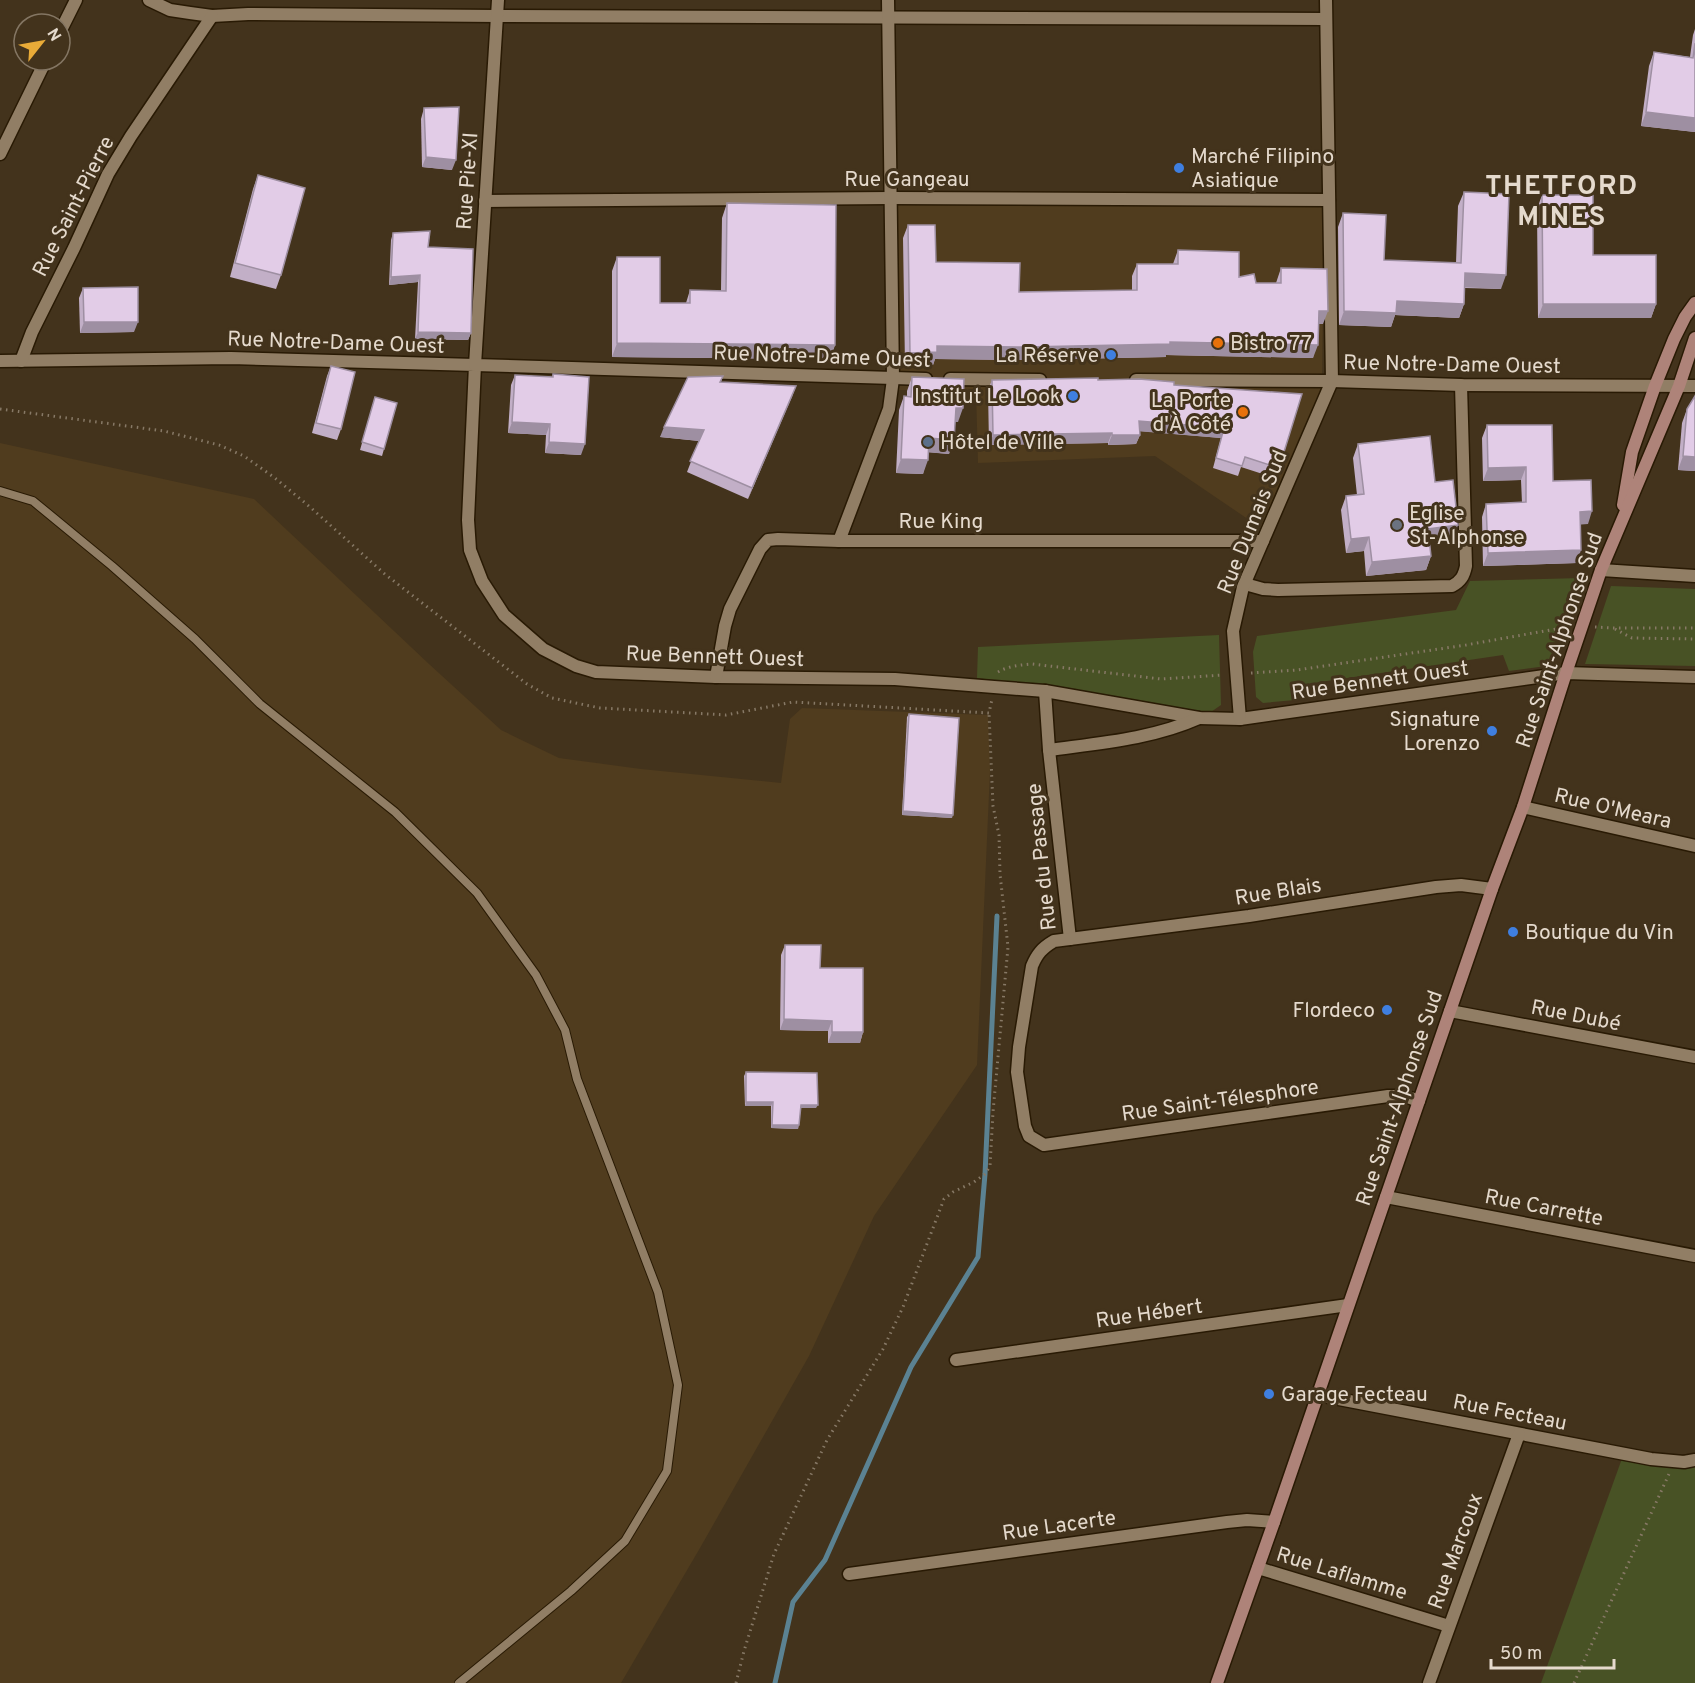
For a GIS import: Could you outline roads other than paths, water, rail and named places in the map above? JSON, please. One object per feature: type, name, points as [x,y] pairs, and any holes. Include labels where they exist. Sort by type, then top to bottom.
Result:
[{"type":"main road","name":"Rue Saint-Alphonse Sud","points":[[1618,527],[1632,452],[1674,339],[1695,303]]},
{"type":"main road","name":"Rue Saint-Alphonse Sud","points":[[1216,1683],[1274,1522],[1492,889],[1523,807],[1601,570],[1679,386],[1695,338]]},
{"type":"street","points":[[149,0],[170,10],[212,15],[1325,19]]},
{"type":"street","name":"Rue Pie-XI","points":[[475,365],[498,0]]},
{"type":"street","points":[[839,541],[889,409],[892,379],[888,0]]},
{"type":"street","points":[[1326,0],[1332,381]]},
{"type":"street","name":"Rue Saint-Pierre","points":[[21,361],[32,332],[108,174],[212,15]]},
{"type":"street","points":[[0,154],[40,72]]},
{"type":"street","name":"Rue Gangeau","points":[[485,201],[890,198],[1329,200]]},
{"type":"street","name":"Rue Notre-Dame Ouest","points":[[0,361],[231,358],[892,379],[1052,380]]},
{"type":"street","name":"Rue Bennett Ouest","points":[[475,365],[468,520],[470,550],[482,581],[504,615],[543,649],[576,666],[596,672],[716,677],[895,679],[1045,692],[1199,718],[1240,719],[1566,673],[1695,677]]},
{"type":"street","name":"Rue Notre-Dame Ouest","points":[[1122,380],[1695,386]]},
{"type":"street","name":"Rue Dumais Sud","points":[[1240,719],[1233,631],[1245,584],[1332,381]]},
{"type":"street","points":[[1245,584],[1278,590],[1452,586],[1460,581],[1465,574],[1466,566],[1461,385]]},
{"type":"street","name":"Rue King","points":[[716,677],[730,609],[760,549],[768,540],[1263,542]]},
{"type":"street","points":[[1601,570],[1695,576]]},
{"type":"street","name":"Rue du Passage","points":[[1029,1136],[1025,1126],[1017,1072],[1032,966],[1036,955],[1044,947],[1054,941],[1070,939],[1049,750],[1045,692]]},
{"type":"street","name":"Rue Bennett Ouest","points":[[1049,750],[1145,736],[1177,728],[1199,718]]},
{"type":"street","name":"Rue O'Meara","points":[[1523,807],[1695,846]]},
{"type":"street","name":"Rue Blais","points":[[1070,939],[1249,916],[1436,887],[1461,885],[1492,889]]},
{"type":"street","name":"Rue Dubé","points":[[1450,1011],[1695,1056]]},
{"type":"street","name":"Rue Saint-Télesphore","points":[[1029,1136],[1044,1145],[1388,1096],[1405,1096],[1419,1101]]},
{"type":"street","name":"Rue Carrette","points":[[1386,1197],[1695,1256]]},
{"type":"street","name":"Rue Hébert","points":[[956,1360],[1348,1305]]},
{"type":"street","name":"Rue Fecteau","points":[[1318,1395],[1651,1459],[1695,1460]]},
{"type":"street","name":"Rue Marcoux","points":[[1429,1683],[1519,1434]]},
{"type":"street","name":"Rue Lacerte","points":[[849,1574],[1227,1522],[1247,1520],[1274,1522]]},
{"type":"street","name":"Rue Laflamme","points":[[1258,1568],[1449,1626]]},
{"type":"lane","points":[[0,491],[33,501],[195,639],[260,704],[395,812],[477,893],[537,975],[565,1030],[577,1079],[658,1292],[678,1385],[667,1471],[625,1540],[571,1591],[459,1683]]},
{"type":"waterway","points":[[775,1683],[793,1602],[825,1560],[911,1367],[978,1257],[985,1174],[997,916]]},
{"type":"place","name":"Marché Filipino Asiatique","points":[[1179,168]]},
{"type":"place","name":"Bistro 77","points":[[1218,343]]},
{"type":"place","name":"La Réserve","points":[[1111,355]]},
{"type":"place","name":"Institut Le Look","points":[[1073,396]]},
{"type":"place","name":"La Porte d'À Côté","points":[[1243,412]]},
{"type":"place","name":"Hôtel de Ville","points":[[928,442]]},
{"type":"place","name":"Eglise St-Alphonse","points":[[1397,525]]},
{"type":"place","name":"Signature Lorenzo","points":[[1492,731]]},
{"type":"place","name":"Boutique du Vin","points":[[1513,932]]},
{"type":"place","name":"Flordeco","points":[[1387,1010]]},
{"type":"place","name":"Garage Fecteau","points":[[1269,1394]]},
{"type":"district","name":"THETFORD MINES","points":[[1562,200]]}]
